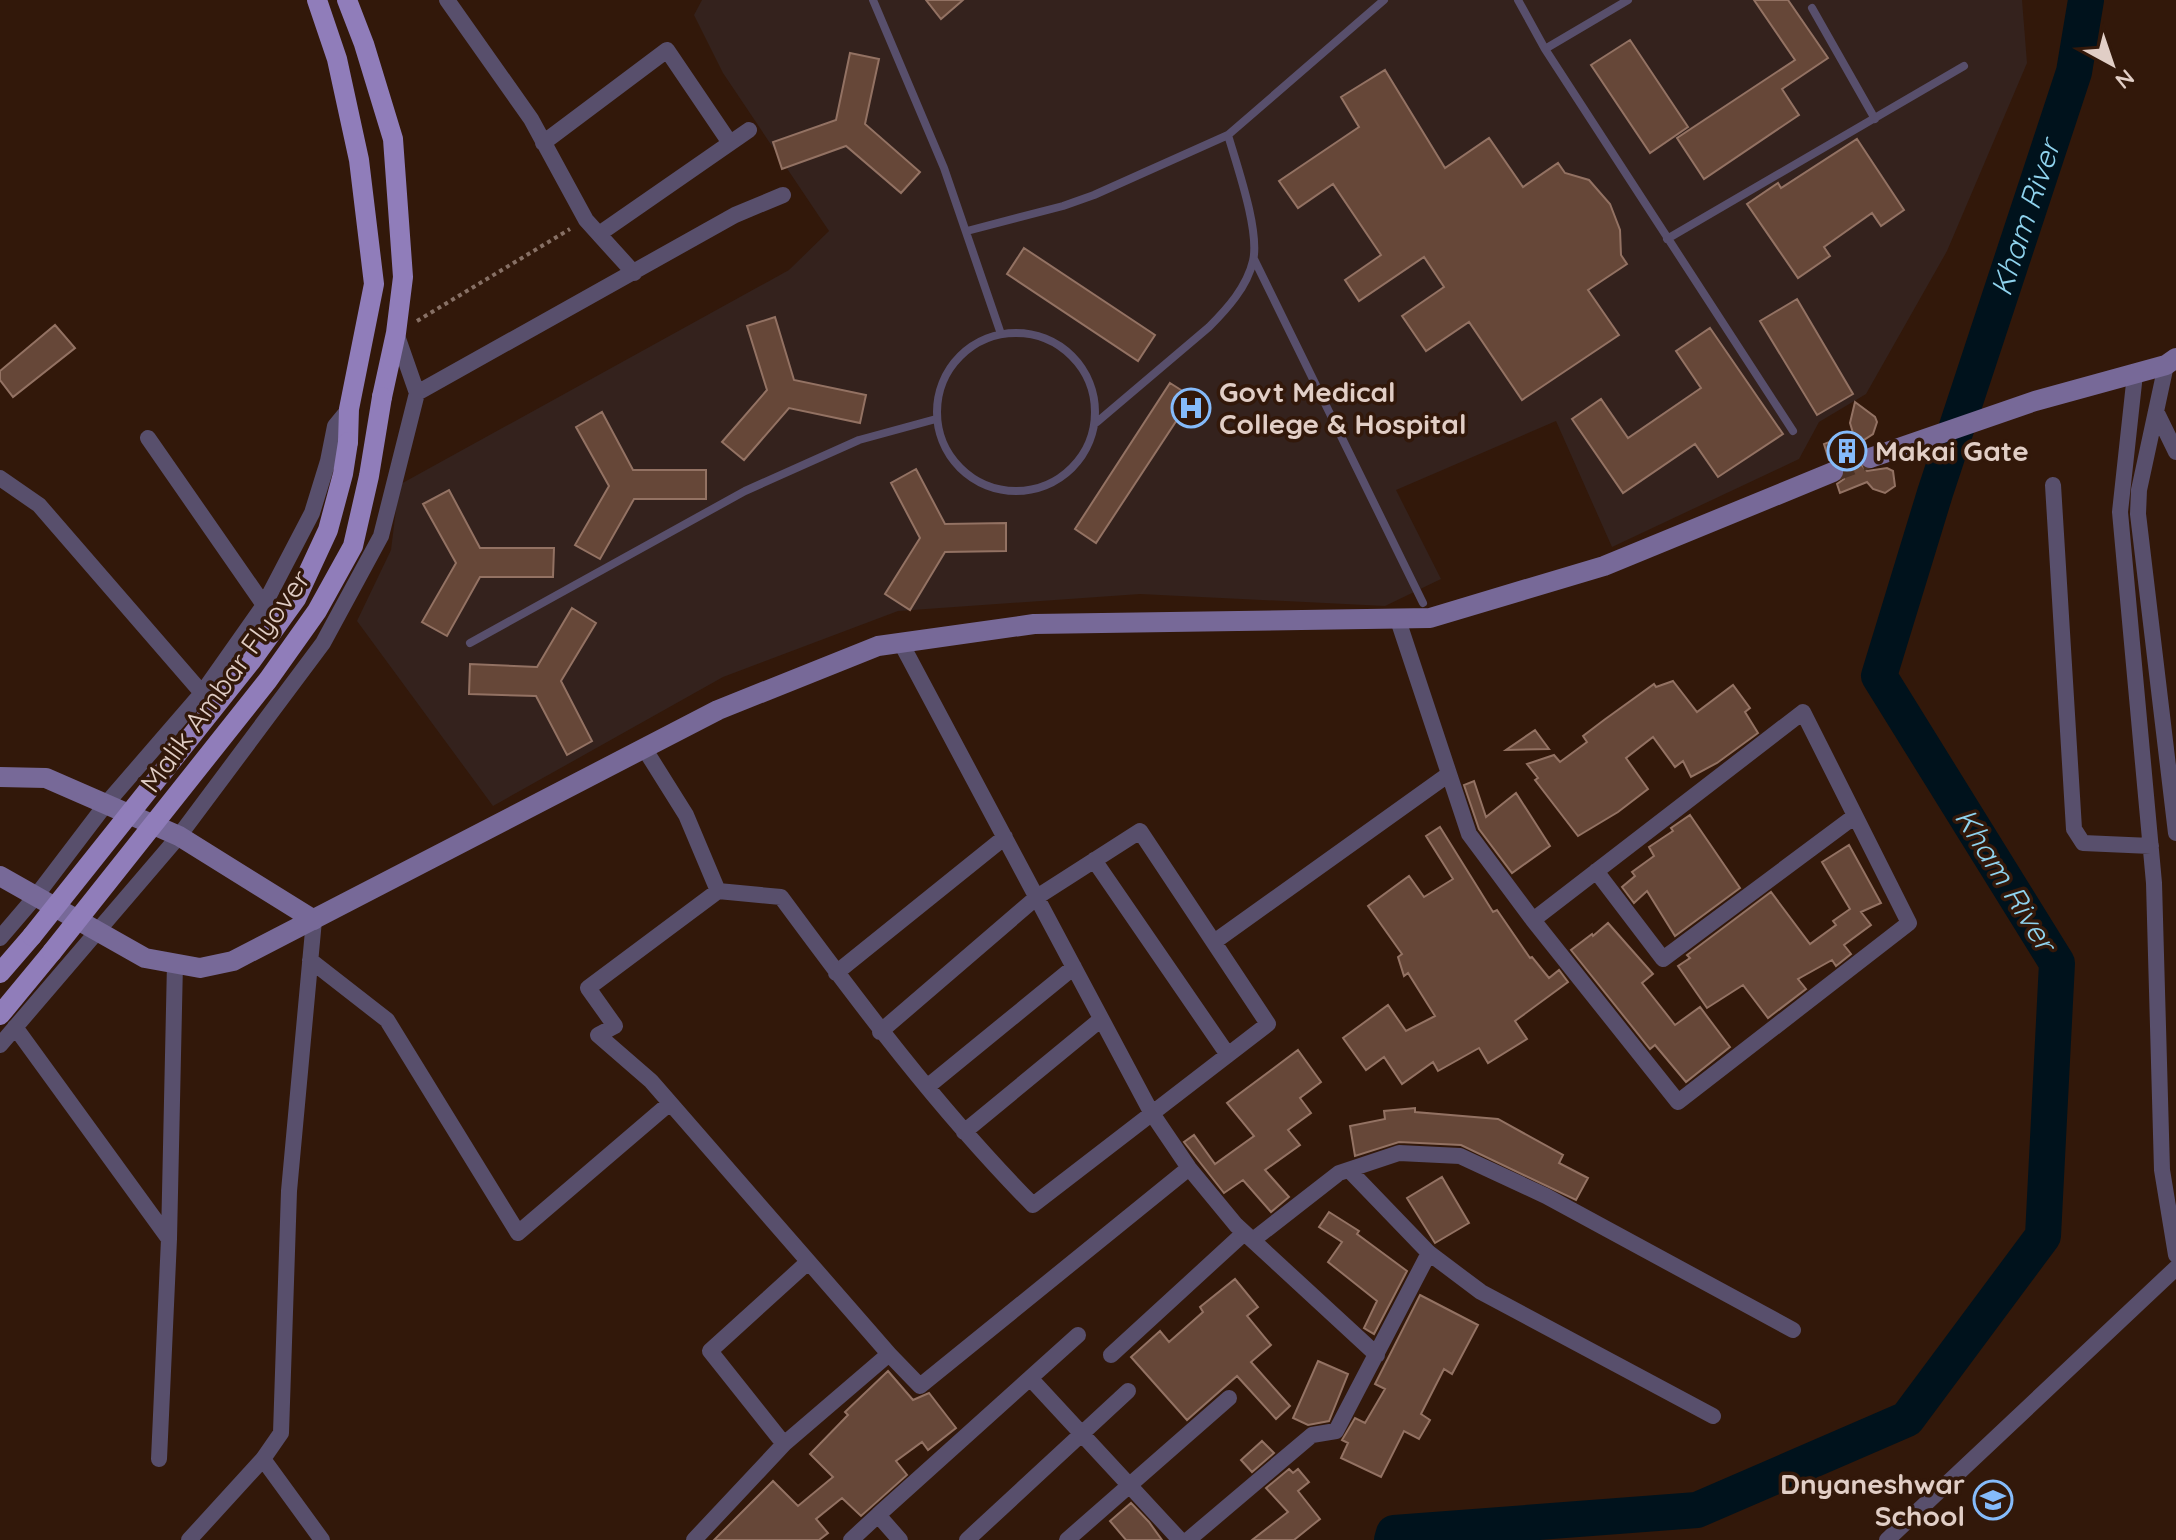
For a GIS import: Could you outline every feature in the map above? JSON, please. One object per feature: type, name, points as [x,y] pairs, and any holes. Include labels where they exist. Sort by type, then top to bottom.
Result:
[{"type":"main road","name":"Malik Ambar Flyover","points":[[0,973],[252,660],[296,599],[328,530],[343,474],[349,409],[374,284],[359,160],[337,59],[317,0]]},
{"type":"main road","name":"Malik Ambar Flyover","points":[[8,1021],[52,952],[268,680],[317,611],[353,546],[396,333],[403,277],[393,139],[347,0]]},
{"type":"street","points":[[447,0],[531,119],[586,220],[634,273]]},
{"type":"street","points":[[543,143],[667,50],[730,143]]},
{"type":"street","points":[[599,234],[749,130]]},
{"type":"street","points":[[417,393],[735,215],[783,195]]},
{"type":"street","points":[[0,1045],[8,1021],[99,932],[179,836],[323,643],[381,536],[417,393],[396,333]]},
{"type":"street","points":[[1870,458],[2035,401],[2171,362]]},
{"type":"street","points":[[2171,362],[2156,411],[2139,490],[2138,514],[2176,833]]},
{"type":"street","points":[[2135,374],[2120,512],[2151,846],[2162,1170],[2176,1255]]},
{"type":"street","points":[[0,938],[106,804],[202,693],[264,605],[312,513],[335,426],[349,409]]},
{"type":"street","points":[[2156,411],[2176,452]]},
{"type":"street","points":[[148,438],[264,605]]},
{"type":"street","points":[[0,876],[145,958],[200,968],[233,961],[718,710],[878,646],[1034,624],[1430,618],[1604,566],[1833,472]]},
{"type":"street","points":[[0,478],[39,505],[202,693]]},
{"type":"street","points":[[2053,485],[2074,829],[2083,843],[2151,846]]},
{"type":"street","points":[[1398,620],[1469,834],[1533,920],[1678,1102],[1909,923],[1803,712],[1533,920]]},
{"type":"street","points":[[901,643],[1151,1112],[1189,1168],[1249,1236],[1377,1355]]},
{"type":"street","points":[[644,748],[686,815],[718,891]]},
{"type":"street","points":[[1214,942],[1449,774]]},
{"type":"street","points":[[0,777],[46,778],[179,836],[314,920]]},
{"type":"street","points":[[1596,871],[1663,959],[1855,816]]},
{"type":"street","points":[[880,1032],[1037,897],[1140,831],[1268,1024],[1033,1205],[964,1132],[880,1032],[781,897],[718,891],[588,988],[615,1026],[598,1035],[651,1081],[920,1386],[1189,1168]]},
{"type":"street","points":[[836,973],[1005,837]]},
{"type":"street","points":[[1094,860],[1228,1055]]},
{"type":"street","points":[[189,1540],[263,1459],[281,1433],[289,1191],[314,920]]},
{"type":"street","points":[[310,960],[387,1020],[518,1233],[670,1103]]},
{"type":"street","points":[[159,1459],[169,1239],[175,963]]},
{"type":"street","points":[[927,1087],[1074,967]]},
{"type":"street","points":[[964,1132],[1100,1020]]},
{"type":"street","points":[[8,1021],[169,1239]]},
{"type":"street","points":[[1111,1355],[1249,1236],[1339,1173],[1399,1153],[1460,1156],[1546,1196],[1793,1330]]},
{"type":"street","points":[[1349,1170],[1429,1253],[1481,1292],[1713,1416]]},
{"type":"street","points":[[1188,1540],[1312,1435],[1336,1431],[1429,1253]]},
{"type":"street","points":[[784,1444],[710,1351],[808,1262]]},
{"type":"street","points":[[1887,1540],[2176,1268]]},
{"type":"street","points":[[851,1540],[1078,1335]]},
{"type":"street","points":[[694,1540],[784,1444],[889,1354]]},
{"type":"street","points":[[1030,1378],[1180,1540]]},
{"type":"street","points":[[967,1540],[1128,1391]]},
{"type":"street","points":[[1067,1540],[1229,1398]]},
{"type":"street","points":[[263,1459],[322,1540]]},
{"type":"street","points":[[878,1515],[900,1540]]},
{"type":"lane","points":[[873,0],[944,168],[1001,334]]},
{"type":"lane","points":[[967,231],[1094,195],[1228,135],[1384,0]]},
{"type":"lane","points":[[1518,0],[1545,49],[1793,431]]},
{"type":"lane","points":[[1545,49],[1628,0]]},
{"type":"lane","points":[[1812,8],[1875,119]]},
{"type":"lane","points":[[1667,239],[1964,66]]},
{"type":"lane","points":[[1228,135],[1248,202],[1254,259],[1423,603]]},
{"type":"lane","points":[[1097,422],[1096,404],[1087,374],[1068,350],[1040,335],[1009,332],[979,341],[955,361],[940,388],[936,419],[945,449],[965,474],[992,488],[1023,492],[1054,483],[1078,463],[1097,422],[1217,320],[1246,280],[1254,259]]},
{"type":"lane","points":[[470,643],[745,491],[859,440],[936,419]]},
{"type":"path","points":[[396,333],[586,220]]},
{"type":"shaded area","name":"Govt Medical College & Hospital","points":[[702,0],[2022,0],[2027,63],[1947,251],[1866,394],[1819,422],[1799,459],[1612,547],[1556,421],[1396,490],[1441,579],[1385,606],[1140,594],[898,611],[723,677],[493,806],[357,621],[391,550],[399,485],[789,270],[829,231],[723,73],[694,15]]},
{"type":"building","points":[[926,0],[963,0],[941,19]]},
{"type":"building","points":[[1754,0],[1788,0],[1828,58],[1782,89],[1799,115],[1704,179],[1677,138],[1795,60]]},
{"type":"building","points":[[1630,40],[1688,127],[1650,153],[1591,65]]},
{"type":"building","points":[[850,53],[879,59],[865,124],[920,172],[901,193],[846,146],[782,169],[773,142],[836,120]]},
{"type":"building","points":[[1385,70],[1445,168],[1489,138],[1523,187],[1558,163],[1565,173],[1589,180],[1610,204],[1620,230],[1621,255],[1627,264],[1588,290],[1619,335],[1522,400],[1469,322],[1426,351],[1402,316],[1444,287],[1424,257],[1359,301],[1345,280],[1381,255],[1333,184],[1298,208],[1279,181],[1359,127],[1341,97]]},
{"type":"building","points":[[1857,139],[1904,210],[1881,226],[1872,213],[1824,247],[1830,256],[1798,278],[1747,204],[1778,183],[1781,188]]},
{"type":"building","points":[[1024,248],[1155,335],[1138,361],[1007,274]]},
{"type":"building","points":[[1797,299],[1853,394],[1817,415],[1760,321]]},
{"type":"building","points":[[775,317],[794,380],[866,395],[860,423],[789,408],[744,460],[722,442],[767,390],[747,326]]},
{"type":"building","points":[[55,325],[75,348],[13,397],[0,380],[0,371]]},
{"type":"building","points":[[1710,328],[1783,434],[1718,477],[1695,444],[1623,493],[1572,419],[1601,399],[1628,438],[1701,388],[1676,351]]},
{"type":"building","points":[[1170,383],[1192,397],[1096,543],[1075,529]]},
{"type":"building","name":"Makai Gate","points":[[1855,402],[1877,422],[1873,434],[1864,440],[1866,446],[1860,450],[1858,461],[1867,471],[1887,468],[1893,471],[1895,486],[1885,493],[1873,489],[1867,482],[1840,493],[1837,484],[1844,479],[1845,468],[1840,461],[1829,460],[1824,444],[1853,433],[1850,423]]},
{"type":"building","points":[[602,412],[633,470],[706,470],[706,499],[634,499],[600,559],[575,545],[609,486],[576,427]]},
{"type":"building","points":[[916,469],[945,524],[1006,523],[1006,551],[945,552],[910,610],[885,594],[920,538],[891,483]]},
{"type":"building","points":[[449,490],[480,548],[554,548],[553,577],[480,577],[447,636],[422,622],[456,563],[423,504]]},
{"type":"building","points":[[572,608],[596,623],[561,681],[592,741],[567,755],[536,696],[469,694],[470,664],[537,667]]},
{"type":"building","points":[[1673,681],[1697,712],[1733,685],[1750,708],[1745,712],[1758,733],[1717,763],[1691,777],[1683,761],[1675,767],[1653,737],[1626,758],[1648,789],[1578,836],[1535,780],[1538,778],[1527,764],[1554,755],[1560,762],[1587,742],[1583,736],[1654,684],[1656,687]]},
{"type":"building","points":[[1535,730],[1549,749],[1506,750]]},
{"type":"building","points":[[1474,781],[1486,817],[1516,793],[1550,846],[1512,873],[1479,829],[1464,785]]},
{"type":"building","points":[[1690,815],[1740,888],[1675,936],[1647,891],[1634,903],[1622,887],[1635,876],[1632,872],[1654,856],[1649,847]]},
{"type":"building","points":[[1440,827],[1493,912],[1497,910],[1530,958],[1549,978],[1559,970],[1568,982],[1515,1021],[1527,1039],[1488,1063],[1479,1048],[1438,1071],[1433,1062],[1402,1084],[1384,1057],[1366,1070],[1343,1038],[1388,1005],[1406,1031],[1435,1016],[1408,973],[1404,976],[1398,957],[1402,954],[1368,906],[1409,876],[1424,897],[1453,879],[1426,836]]},
{"type":"building","points":[[1849,845],[1881,903],[1861,912],[1871,925],[1844,945],[1851,954],[1836,966],[1832,960],[1798,979],[1806,989],[1768,1018],[1743,985],[1707,1008],[1678,966],[1690,958],[1687,955],[1771,892],[1810,944],[1836,925],[1833,921],[1850,909],[1822,862]]},
{"type":"building","points":[[1608,923],[1653,974],[1642,983],[1675,1025],[1700,1007],[1730,1047],[1686,1082],[1655,1045],[1650,1049],[1571,950]]},
{"type":"building","points":[[1298,1050],[1321,1082],[1300,1098],[1311,1113],[1288,1130],[1300,1145],[1265,1170],[1289,1197],[1271,1212],[1243,1180],[1224,1193],[1184,1142],[1194,1135],[1215,1164],[1254,1136],[1227,1103]]},
{"type":"building","points":[[1415,1108],[1415,1112],[1498,1119],[1563,1155],[1559,1163],[1588,1178],[1576,1200],[1461,1145],[1399,1142],[1355,1156],[1350,1126],[1385,1119],[1384,1111]]},
{"type":"building","points":[[1442,1177],[1469,1223],[1435,1243],[1407,1198]]},
{"type":"building","points":[[1329,1212],[1359,1231],[1357,1234],[1407,1271],[1374,1334],[1364,1328],[1377,1301],[1328,1262],[1342,1242],[1319,1227]]},
{"type":"building","points":[[1235,1279],[1258,1307],[1247,1316],[1271,1345],[1251,1362],[1290,1406],[1276,1419],[1237,1376],[1187,1420],[1131,1357],[1160,1331],[1169,1342],[1203,1312],[1200,1307]]},
{"type":"building","points":[[1420,1295],[1478,1325],[1452,1374],[1444,1369],[1421,1414],[1430,1420],[1419,1439],[1404,1431],[1381,1477],[1341,1458],[1348,1443],[1342,1440],[1355,1418],[1365,1423],[1385,1389],[1375,1384]]},
{"type":"building","points":[[1318,1361],[1348,1374],[1329,1421],[1308,1425],[1293,1418]]},
{"type":"building","points":[[888,1371],[913,1400],[929,1393],[956,1428],[928,1450],[922,1442],[896,1461],[907,1475],[861,1516],[842,1498],[816,1519],[828,1533],[819,1540],[714,1540],[773,1481],[798,1506],[833,1477],[810,1454],[848,1415],[845,1412]]},
{"type":"building","points":[[1262,1441],[1274,1453],[1252,1472],[1241,1460]]},
{"type":"building","points":[[1289,1469],[1293,1473],[1298,1469],[1309,1482],[1298,1491],[1320,1519],[1294,1540],[1252,1540],[1288,1512],[1266,1488]]},
{"type":"building","points":[[1131,1503],[1162,1540],[1126,1540],[1110,1521]]},
{"type":"waterway","name":"Kham River","points":[[1392,1540],[1394,1533],[1697,1510],[1907,1419],[2043,1236],[2057,963],[1879,676],[1935,493],[2074,72],[2086,0]]},
{"type":"tunnel","points":[[1833,472],[1870,458]]},
{"type":"place","name":"Govt Medical College & Hospital","points":[[1191,408]]},
{"type":"place","name":"Makai Gate","points":[[1847,451]]},
{"type":"place","name":"Dnyaneshwar School","points":[[1993,1500]]}]
